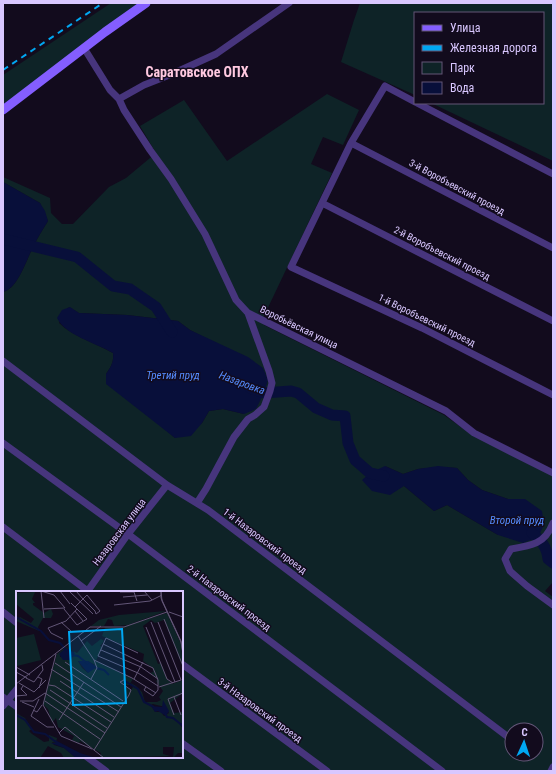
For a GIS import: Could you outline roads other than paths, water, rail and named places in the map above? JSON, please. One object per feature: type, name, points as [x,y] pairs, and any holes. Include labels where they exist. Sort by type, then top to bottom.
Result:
[{"type":"street","points":[[3,110],[146,3]]},
{"type":"street","points":[[119,99],[144,85],[216,54],[290,3]]},
{"type":"street","name":"Воробьёвская улица","points":[[84,48],[110,90],[119,99],[124,110],[171,179],[205,234],[236,300],[248,313],[446,411],[474,433],[553,473]]},
{"type":"street","points":[[322,203],[351,143],[385,86],[414,101]]},
{"type":"street","points":[[420,104],[553,174]]},
{"type":"street","name":"3-й Воробъевский проезд","points":[[351,143],[553,248]]},
{"type":"street","name":"1-й Воробъевский проезд","points":[[322,203],[291,267],[422,328],[553,395]]},
{"type":"street","name":"2-й Воробъевский проезд","points":[[322,203],[553,320]]},
{"type":"street","points":[[197,503],[234,437],[248,419],[264,407],[272,384],[269,371],[248,313]]},
{"type":"street","name":"1-й Назаровский проезд","points":[[3,361],[167,485],[215,515],[504,734]]},
{"type":"street","name":"2-й Назаровский проезд","points":[[3,443],[128,534],[442,771]]},
{"type":"street","name":"Назаровская улица","points":[[89,591],[128,534],[167,485]]},
{"type":"street","points":[[553,523],[550,532],[533,546],[511,549],[505,559],[510,571],[527,586],[553,605]]},
{"type":"street","points":[[3,527],[87,591]]},
{"type":"street","points":[[3,612],[16,622]]},
{"type":"street","name":"3-й Назаровский проезд","points":[[183,665],[327,771]]},
{"type":"street","points":[[16,690],[5,701],[16,706]]},
{"type":"street","points":[[183,744],[221,771]]},
{"type":"street","points":[[88,758],[106,771]]},
{"type":"street","points":[[551,771],[553,767]]},
{"type":"water","points":[[3,182],[40,203],[45,211],[48,221],[18,279],[8,290],[3,292]]},
{"type":"water","name":"Третий пруд","points":[[70,307],[79,313],[127,315],[178,321],[190,330],[248,357],[263,368],[268,380],[264,393],[256,409],[244,414],[223,409],[209,411],[202,423],[191,436],[175,438],[106,384],[106,374],[112,364],[113,353],[74,334],[61,324],[57,318],[62,310]]},
{"type":"water","name":"Второй пруд","points":[[385,466],[403,474],[418,469],[438,466],[457,468],[468,480],[482,490],[508,499],[525,499],[542,511],[544,525],[538,537],[523,543],[498,535],[447,505],[434,511],[404,486],[390,495],[372,491],[362,480],[370,473]]},
{"type":"waterway","name":"Назаровка","points":[[3,239],[77,257],[113,286],[130,289],[156,307],[172,332]]},
{"type":"waterway","name":"Назаровка","points":[[250,388],[264,393],[291,391],[298,393],[316,408],[332,415],[345,416],[348,443],[355,460],[370,473],[384,476]]},
{"type":"waterway","name":"Назаровка","points":[[532,533],[543,544],[548,559],[553,563]]},
{"type":"railway","points":[[3,70],[103,3]]},
{"type":"district","name":"Саратовское ОПХ","points":[[197,72]]}]
